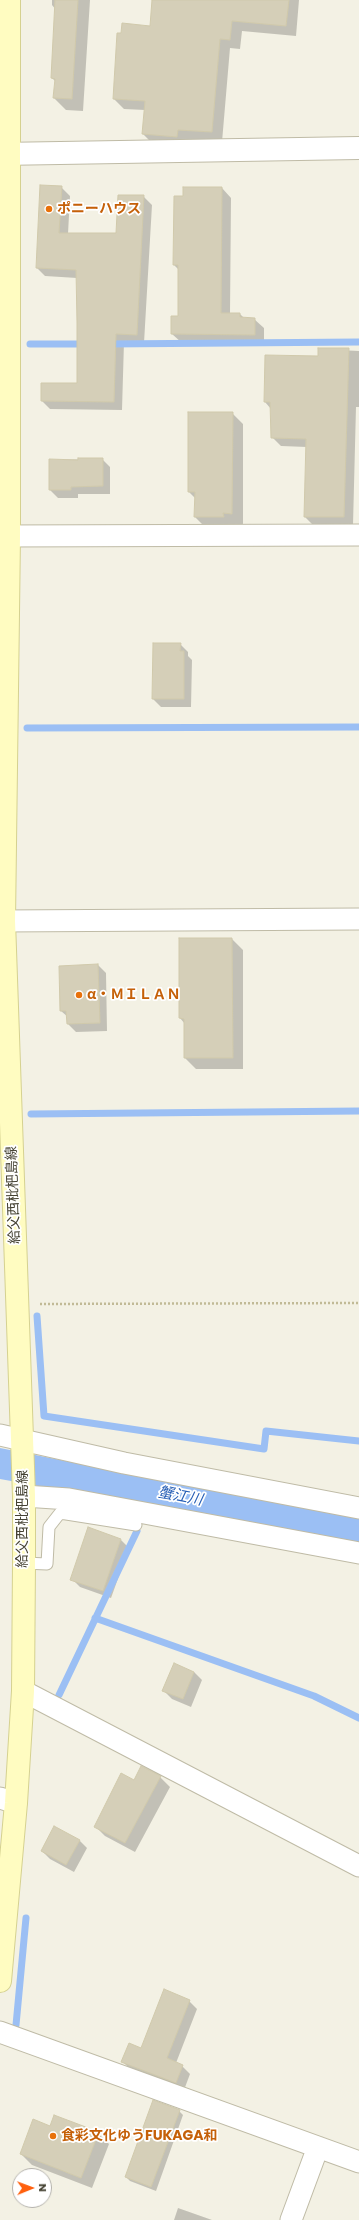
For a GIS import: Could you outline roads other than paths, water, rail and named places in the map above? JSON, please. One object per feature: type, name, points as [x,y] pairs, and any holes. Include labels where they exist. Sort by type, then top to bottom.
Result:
[{"type":"main road","name":"給父西枇杷島線","points":[[0,1980],[8,1800],[23,1691],[24,1562],[24,1496],[2,921],[4,154],[9,0]]},
{"type":"street","points":[[4,154],[359,148]]},
{"type":"street","points":[[4,536],[359,535]]},
{"type":"street","points":[[2,921],[359,919]]},
{"type":"street","points":[[0,1435],[124,1463],[359,1508]]},
{"type":"street","points":[[24,1496],[69,1499],[359,1553]]},
{"type":"street","points":[[23,1691],[359,1866]]},
{"type":"street","points":[[0,2032],[359,2162]]},
{"type":"street","points":[[291,2220],[318,2147]]},
{"type":"lane","points":[[24,1562],[47,1564],[49,1527],[60,1513],[136,1525]]},
{"type":"water","name":"蟹江川","points":[[0,1448],[359,1519],[359,1544],[0,1479]]},
{"type":"waterway","points":[[107,344],[359,342]]},
{"type":"waterway","points":[[30,344],[85,344]]},
{"type":"waterway","points":[[27,728],[359,727]]},
{"type":"waterway","points":[[31,1114],[359,1111]]},
{"type":"waterway","points":[[37,1316],[44,1416],[264,1449],[266,1431],[359,1441]]},
{"type":"waterway","points":[[59,1695],[137,1531]]},
{"type":"waterway","points":[[95,1618],[314,1696],[359,1718]]},
{"type":"waterway","points":[[16,2025],[26,1918]]},
{"type":"place","name":"ポニーハウス","points":[[49,209]]},
{"type":"place","name":"α・ＭＩＬＡＮ","points":[[79,995]]},
{"type":"place","name":"食彩文化ゆうFUKAGA和","points":[[53,2136]]}]
